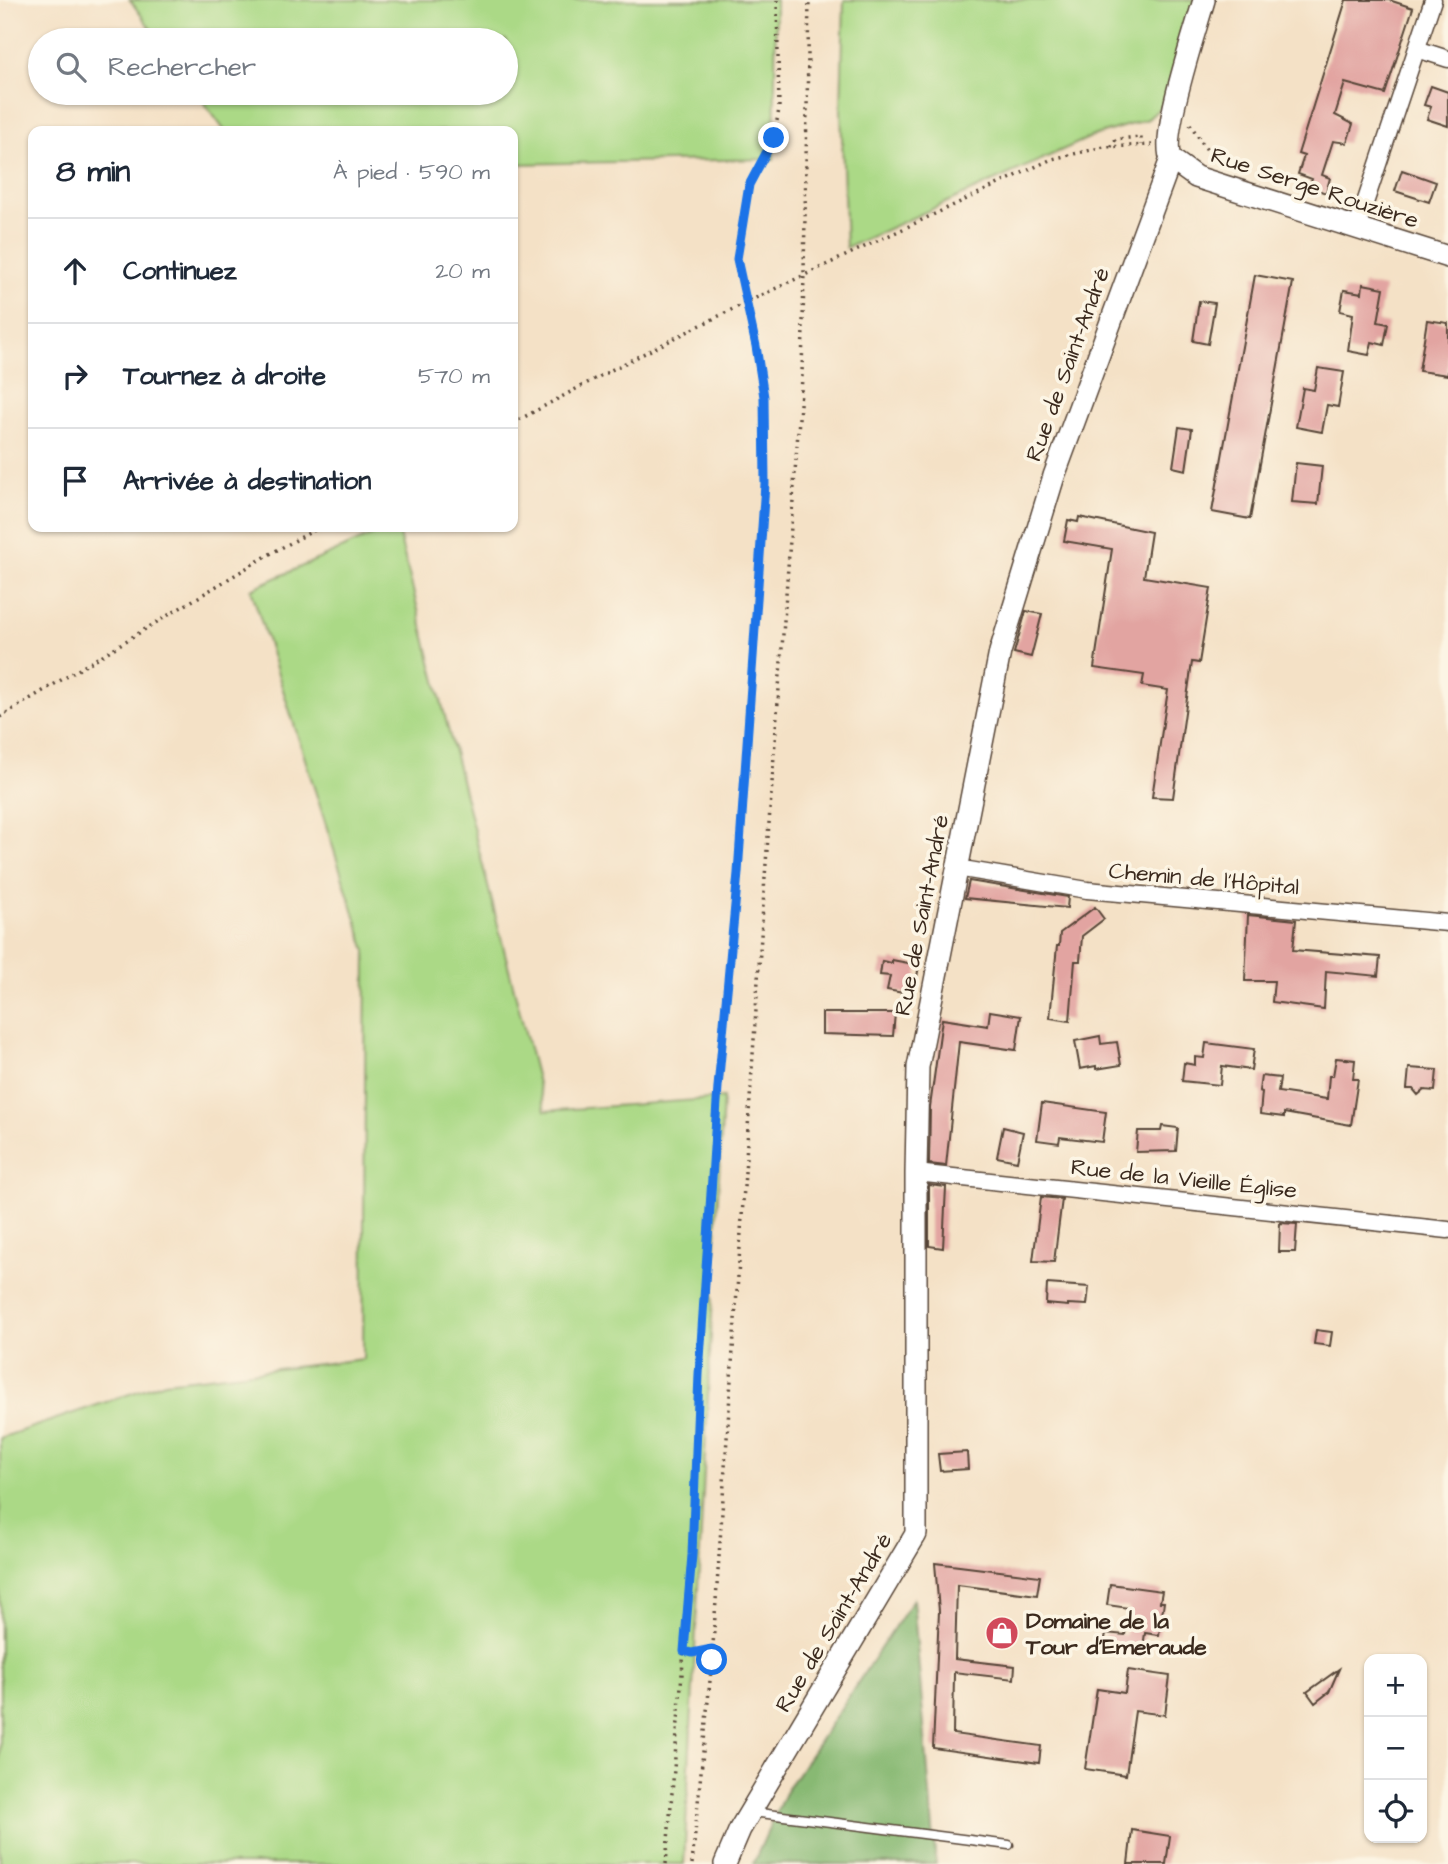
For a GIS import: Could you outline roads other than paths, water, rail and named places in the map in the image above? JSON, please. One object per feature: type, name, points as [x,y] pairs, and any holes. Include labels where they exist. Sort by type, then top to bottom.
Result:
[{"type":"street","name":"Rue de Saint-André","points":[[725,1864],[745,1820],[916,1534],[918,1067],[1000,652],[1054,476],[1171,159],[1167,148],[1170,125],[1204,0]]},
{"type":"street","points":[[1357,227],[1433,0]]},
{"type":"street","points":[[1417,49],[1448,59]]},
{"type":"street","name":"Rue Serge Rouzière","points":[[1171,159],[1196,177],[1448,257]]},
{"type":"street","name":"Chemin de l'Hôpital","points":[[957,868],[1087,890],[1448,923]]},
{"type":"street","name":"Rue de la Vieille Église","points":[[916,1173],[1448,1230]]},
{"type":"lane","points":[[745,1820],[1009,1845]]},
{"type":"place","name":"Domaine de la Tour d'Emeraude","points":[[1002,1633]]}]
